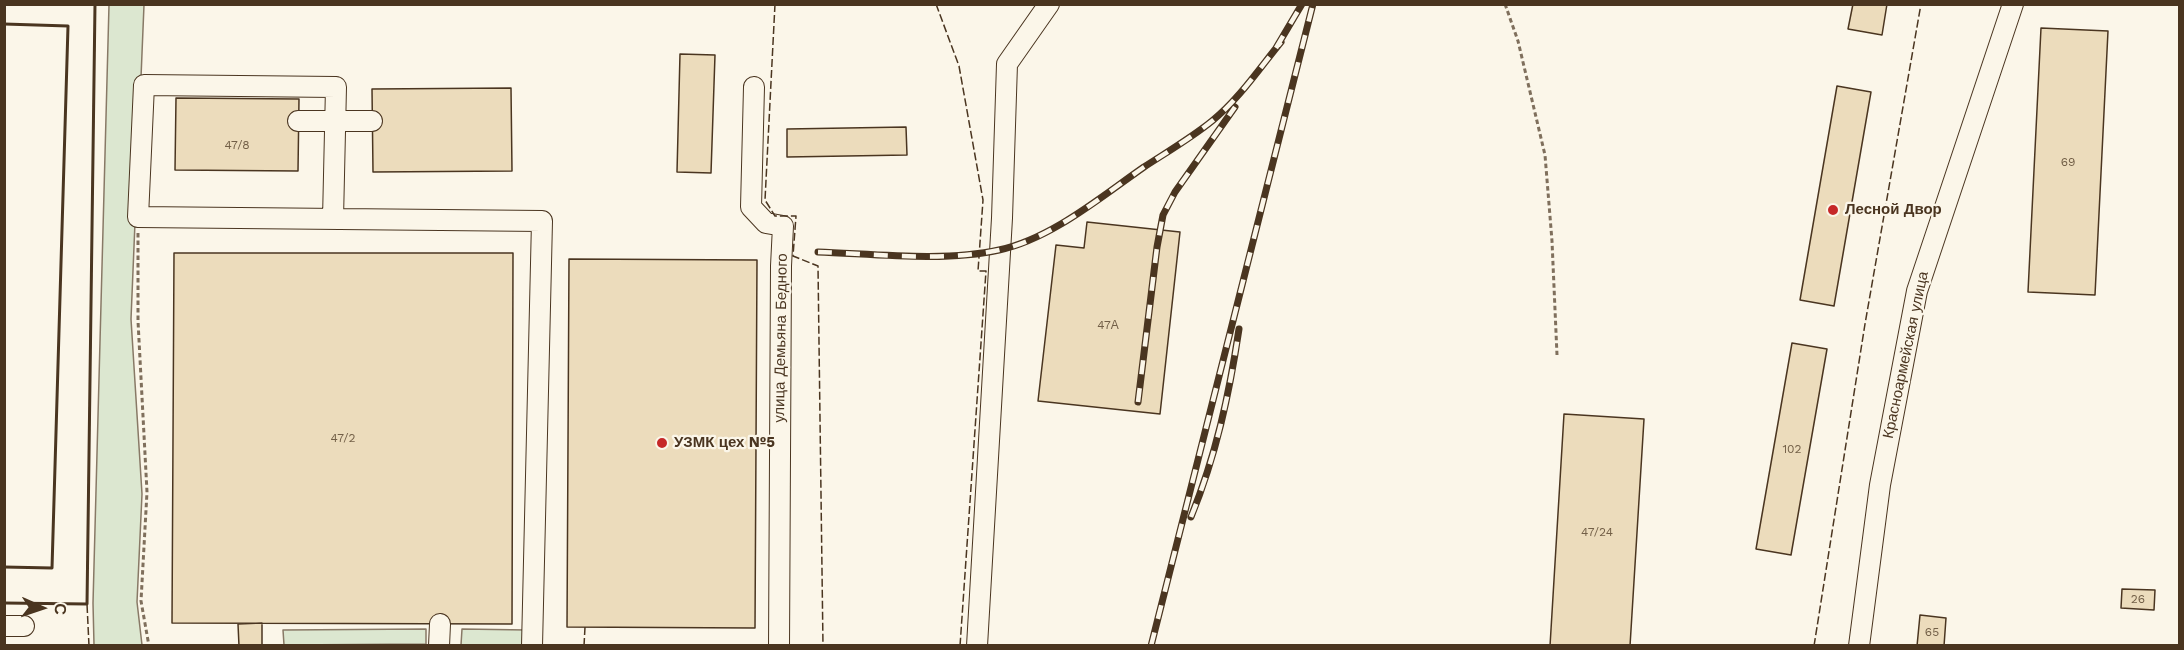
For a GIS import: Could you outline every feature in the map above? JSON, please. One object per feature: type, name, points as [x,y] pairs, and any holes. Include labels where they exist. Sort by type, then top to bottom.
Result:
[{"type":"street","points":[[977,645],[1000,250],[1007,64],[1049,4]]},
{"type":"street","name":"Красноармейская улица","points":[[1859,645],[1880,486],[1917,291],[2013,4]]},
{"type":"street","points":[[333,219],[336,87],[144,85],[138,217],[333,219],[542,221],[532,645]]},
{"type":"street","name":"улица Демьяна Бедного","points":[[754,87],[751,207],[766,223],[783,226],[779,645]]},
{"type":"street","points":[[298,121],[372,121]]},
{"type":"street","points":[[439,645],[440,624]]},
{"type":"path","points":[[1505,4],[1518,41],[1545,155],[1557,356]]},
{"type":"path","points":[[138,217],[138,321],[147,492],[141,601],[149,645]]},
{"type":"green space","points":[[109,5],[144,5],[131,319],[142,494],[137,602],[142,645],[94,645],[93,603]]},
{"type":"green space","points":[[426,629],[426,644],[284,645],[283,630]]},
{"type":"green space","points":[[462,629],[527,630],[527,645],[461,645]]},
{"type":"building","points":[[1853,4],[1887,4],[1882,35],[1848,29]]},
{"type":"building","points":[[2041,28],[2108,31],[2095,295],[2028,292]]},
{"type":"building","points":[[680,54],[715,55],[711,173],[677,172]]},
{"type":"building","points":[[1837,86],[1871,92],[1834,306],[1800,300]]},
{"type":"building","points":[[511,88],[512,171],[373,172],[372,89]]},
{"type":"building","points":[[176,98],[299,99],[298,171],[175,170]]},
{"type":"building","points":[[906,127],[907,155],[787,157],[787,129]]},
{"type":"building","points":[[1087,222],[1180,232],[1160,414],[1038,401],[1056,245],[1084,248]]},
{"type":"building","points":[[174,253],[513,253],[512,624],[172,623]]},
{"type":"building","name":"УЗМК цех №5","points":[[569,259],[757,260],[755,628],[567,627]]},
{"type":"building","points":[[1792,343],[1827,349],[1791,555],[1756,549]]},
{"type":"building","points":[[1564,414],[1644,419],[1630,646],[1550,646]]},
{"type":"building","points":[[2122,589],[2155,590],[2154,610],[2121,608]]},
{"type":"building","points":[[1920,615],[1946,618],[1944,646],[1917,646]]},
{"type":"building","points":[[262,623],[262,646],[239,646],[238,624]]},
{"type":"railway","points":[[1276,48],[1302,4]]},
{"type":"railway","points":[[1151,646],[1313,4]]},
{"type":"railway","points":[[818,252],[956,256],[999,250],[1038,236],[1057,227],[1212,121],[1240,93],[1281,42]]},
{"type":"railway","points":[[1138,402],[1163,215],[1175,192],[1235,107]]},
{"type":"railway","points":[[1191,517],[1208,471],[1221,425],[1239,329]]},
{"type":"fence","points":[[89,646],[87,604],[95,4]]},
{"type":"fence","points":[[775,4],[765,200],[775,216],[796,216],[793,256],[818,266],[823,646]]},
{"type":"fence","points":[[936,4],[959,66],[983,200],[978,271],[986,271],[960,646]]},
{"type":"fence","points":[[1814,646],[1865,324],[1921,4]]},
{"type":"fence","points":[[584,646],[585,627]]},
{"type":"wall","points":[[4,603],[87,604],[95,4]]},
{"type":"wall","points":[[4,24],[68,26],[52,568],[4,567]]},
{"type":"place","name":"Лесной Двор","points":[[1833,210]]},
{"type":"place","name":"УЗМК цех №5","points":[[662,443]]}]
